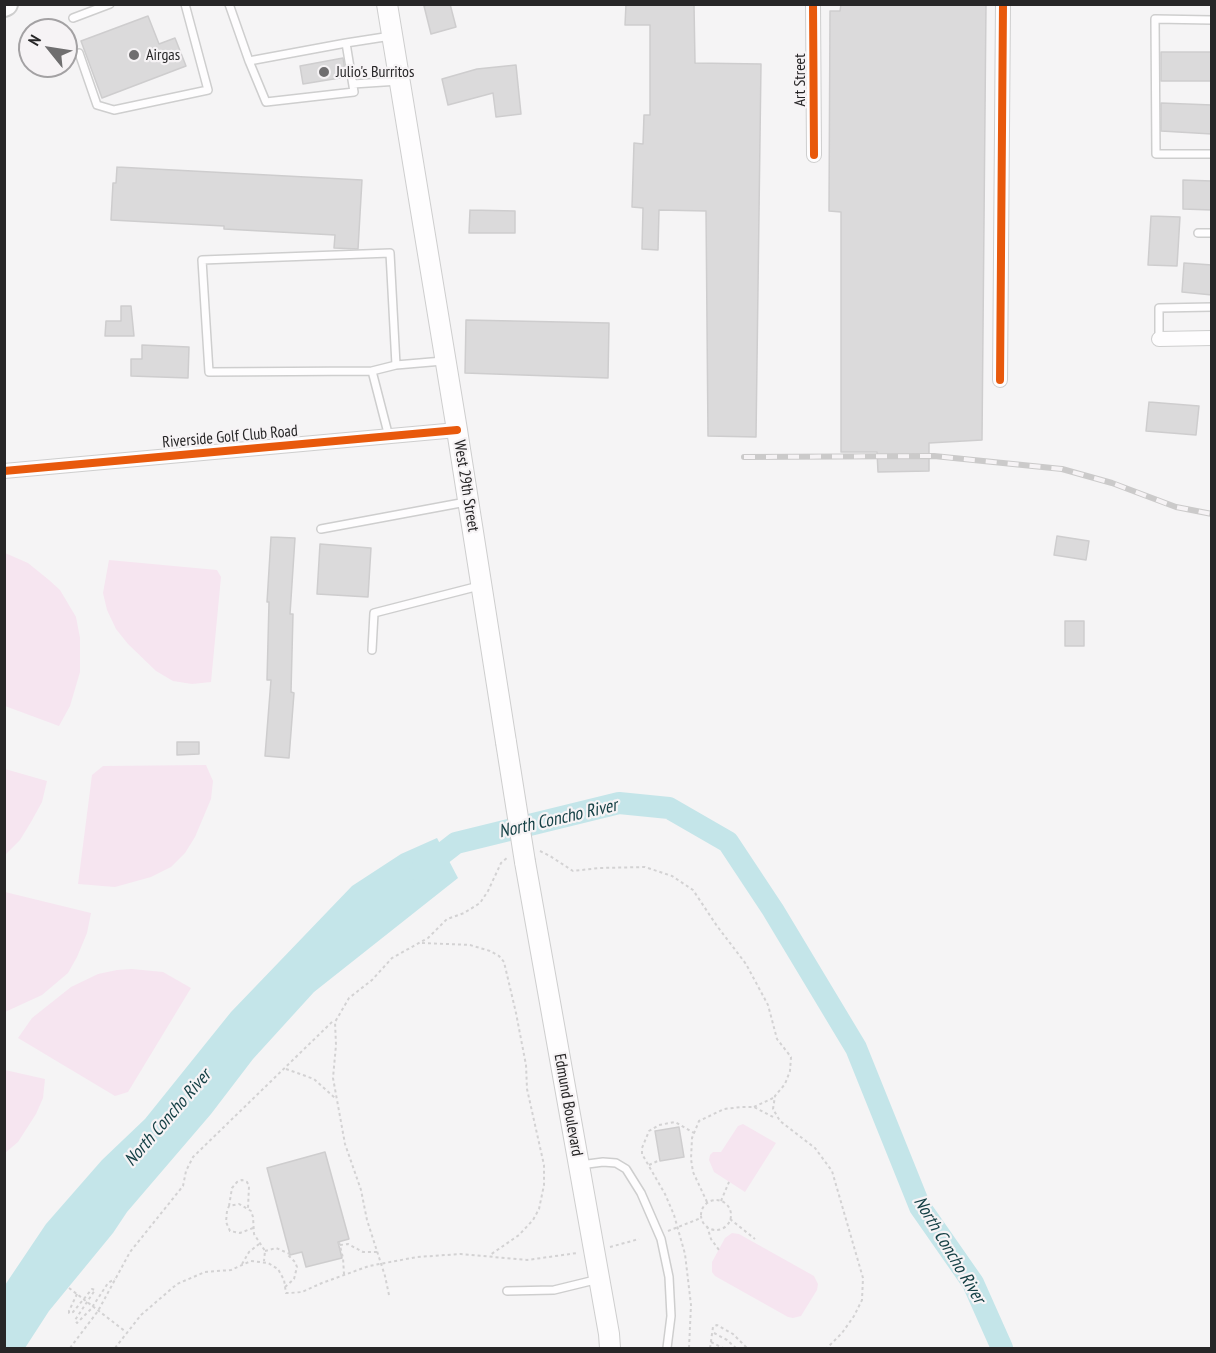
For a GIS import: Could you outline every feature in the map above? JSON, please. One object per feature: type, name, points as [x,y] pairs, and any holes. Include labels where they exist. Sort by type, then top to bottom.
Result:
[{"type":"main road","name":"West 29th Street","points":[[387,4],[525,856]]},
{"type":"main road","name":"Edmund Boulevard","points":[[525,856],[600,1279],[610,1348]]},
{"type":"street","name":"Art Street","points":[[813,4],[814,155]]},
{"type":"street","points":[[1000,380],[1003,4]]},
{"type":"street","points":[[1159,339],[1212,338]]},
{"type":"street","name":"Riverside Golf Club Road","points":[[4,471],[457,430]]},
{"type":"lane","points":[[73,18],[110,4]]},
{"type":"lane","points":[[79,53],[97,105],[114,110],[208,90],[185,4]]},
{"type":"lane","points":[[229,4],[266,102],[354,92],[346,43]]},
{"type":"lane","points":[[1212,20],[1155,18],[1155,154],[1212,153]]},
{"type":"lane","points":[[249,61],[392,36]]},
{"type":"lane","points":[[353,84],[399,81]]},
{"type":"lane","points":[[1198,233],[1212,233]]},
{"type":"lane","points":[[396,365],[390,253],[202,260],[209,372],[372,371],[396,365],[446,360]]},
{"type":"lane","points":[[1159,339],[1159,308],[1212,307]]},
{"type":"lane","points":[[372,371],[389,436]]},
{"type":"lane","points":[[321,529],[468,502]]},
{"type":"lane","points":[[372,650],[374,613],[482,585]]},
{"type":"lane","points":[[579,1165],[616,1162],[626,1168],[641,1193],[661,1239],[669,1277],[671,1316],[667,1348]]},
{"type":"lane","points":[[507,1291],[554,1290],[600,1279]]},
{"type":"path","points":[[70,1348],[98,1311],[130,1252],[183,1185],[186,1171],[194,1158],[336,1018],[349,998],[372,980],[392,958],[428,938],[447,919],[464,914],[480,903],[501,863],[525,856],[550,856],[573,872],[599,868],[645,867],[672,876],[693,890],[746,964],[768,1005],[777,1039],[791,1057],[790,1071],[785,1084],[769,1101],[754,1107],[731,1108],[701,1119],[694,1133],[691,1159],[693,1172],[707,1203]]},
{"type":"path","points":[[419,943],[470,945],[499,956],[504,962],[516,1013],[526,1065],[527,1089],[544,1165],[544,1185],[539,1209],[533,1220],[519,1235],[490,1255]]},
{"type":"path","points":[[336,1018],[333,1078],[345,1144],[361,1190],[367,1220],[389,1295]]},
{"type":"path","points":[[286,1068],[314,1079],[338,1101]]},
{"type":"path","points":[[775,1096],[773,1109],[780,1121]]},
{"type":"path","points":[[754,1107],[780,1121],[815,1148],[832,1171],[863,1278],[862,1300],[854,1316],[827,1348]]},
{"type":"path","points":[[689,1348],[692,1332],[685,1254],[678,1227],[665,1194],[642,1154],[642,1149],[646,1137],[653,1128],[665,1123],[675,1122],[694,1133]]},
{"type":"path","points":[[686,1156],[691,1159]]},
{"type":"path","points":[[649,1165],[660,1160]]},
{"type":"path","points":[[248,1208],[249,1186],[242,1180],[232,1188],[226,1222],[231,1231],[240,1233],[253,1228]]},
{"type":"path","points":[[721,1201],[729,1182]]},
{"type":"path","points":[[707,1227],[720,1229],[730,1219],[730,1210],[721,1201],[714,1200],[707,1203],[702,1209],[701,1218],[719,1250]]},
{"type":"path","points":[[229,1206],[239,1204],[248,1208],[254,1217],[253,1228],[265,1251],[264,1262]]},
{"type":"path","points":[[668,1231],[701,1218]]},
{"type":"path","points":[[730,1219],[755,1239]]},
{"type":"path","points":[[606,1248],[639,1239]]},
{"type":"path","points":[[242,1264],[249,1252],[260,1244]]},
{"type":"path","points":[[344,1274],[339,1244],[348,1244],[363,1252],[377,1252]]},
{"type":"path","points":[[265,1251],[276,1248],[289,1254],[295,1262],[297,1267],[294,1279],[285,1287]]},
{"type":"path","points":[[115,1348],[126,1332],[157,1299],[183,1280],[214,1270],[231,1270],[255,1260],[278,1269],[286,1293],[297,1293],[344,1274],[381,1263],[438,1255],[490,1255],[527,1260],[577,1253]]},
{"type":"path","points":[[77,1294],[69,1313],[73,1312],[94,1289],[75,1320],[79,1323],[93,1307],[108,1283],[115,1279]]},
{"type":"path","points":[[69,1288],[126,1332]]},
{"type":"path","points":[[710,1348],[713,1327],[717,1325],[737,1338],[747,1348]]},
{"type":"path","points":[[712,1333],[736,1348]]},
{"type":"path","points":[[732,1345],[737,1338]]},
{"type":"path","points":[[711,1342],[722,1347],[725,1340]]},
{"type":"shaded area","points":[[5,553],[28,563],[49,580],[60,590],[76,617],[80,638],[80,672],[70,706],[59,726],[5,706]]},
{"type":"shaded area","points":[[109,560],[217,570],[221,577],[211,682],[192,684],[173,681],[156,671],[128,644],[116,629],[107,610],[103,593]]},
{"type":"shaded area","points":[[206,765],[213,781],[211,799],[195,837],[185,853],[171,867],[151,877],[115,887],[78,884],[92,775],[103,766]]},
{"type":"shaded area","points":[[5,769],[47,781],[42,802],[31,822],[20,840],[5,855]]},
{"type":"shaded area","points":[[5,892],[91,913],[87,933],[68,973],[42,995],[5,1012]]},
{"type":"shaded area","points":[[132,969],[163,972],[191,988],[128,1092],[115,1096],[18,1038],[32,1018],[71,987],[98,974]]},
{"type":"shaded area","points":[[5,1070],[45,1079],[43,1098],[36,1114],[18,1142],[5,1153]]},
{"type":"shaded area","points":[[743,1124],[776,1143],[745,1192],[714,1172],[709,1160],[713,1152],[721,1152],[738,1126]]},
{"type":"shaded area","points":[[732,1233],[739,1234],[814,1276],[818,1284],[817,1290],[801,1316],[788,1317],[715,1276],[712,1272],[712,1262],[725,1238]]},
{"type":"water","points":[[437,838],[458,878],[314,992],[253,1059],[211,1114],[127,1212],[113,1233],[49,1311],[25,1348],[5,1348],[5,1285],[46,1224],[102,1160],[145,1119],[231,1012],[352,886],[401,854]]},
{"type":"building","points":[[450,4],[456,27],[431,34],[424,6]]},
{"type":"building","points":[[626,4],[694,4],[695,63],[761,64],[756,437],[708,436],[706,211],[659,210],[658,250],[642,249],[643,208],[632,207],[634,143],[643,144],[644,115],[650,115],[650,25],[625,25]]},
{"type":"building","points":[[841,4],[986,4],[982,440],[929,443],[929,471],[878,472],[877,452],[841,452],[841,212],[829,211],[830,11],[840,11]]},
{"type":"building","name":"Airgas","points":[[148,16],[159,44],[175,38],[186,66],[102,98],[81,41]]},
{"type":"building","points":[[1161,52],[1212,52],[1212,81],[1161,81]]},
{"type":"building","name":"Julio's Burritos","points":[[343,58],[346,77],[303,84],[300,66]]},
{"type":"building","points":[[516,65],[521,114],[496,117],[493,93],[448,105],[442,79],[477,69]]},
{"type":"building","points":[[1161,103],[1212,105],[1212,134],[1161,131]]},
{"type":"building","points":[[117,167],[362,180],[358,249],[334,248],[335,235],[111,220],[113,183],[116,183]]},
{"type":"building","points":[[1183,180],[1212,181],[1212,210],[1183,209]]},
{"type":"building","points":[[470,210],[515,211],[515,233],[469,233]]},
{"type":"building","points":[[1151,216],[1180,217],[1177,266],[1148,265]]},
{"type":"building","points":[[1184,263],[1212,265],[1212,295],[1182,292]]},
{"type":"building","points":[[121,306],[131,306],[134,336],[105,336],[106,321],[121,321]]},
{"type":"building","points":[[466,320],[609,323],[608,378],[465,373]]},
{"type":"building","points":[[142,345],[189,347],[188,378],[131,376],[131,359],[142,359]]},
{"type":"building","points":[[1149,402],[1199,406],[1196,435],[1146,431]]},
{"type":"building","points":[[1057,536],[1089,541],[1086,560],[1054,555]]},
{"type":"building","points":[[271,537],[295,538],[290,614],[293,614],[291,692],[294,693],[289,758],[265,756],[271,680],[267,680],[269,602],[267,602]]},
{"type":"building","points":[[320,544],[371,548],[368,597],[317,594]]},
{"type":"building","points":[[1065,621],[1084,621],[1084,646],[1065,646]]},
{"type":"building","points":[[177,742],[199,742],[199,754],[177,755]]},
{"type":"building","points":[[679,1127],[684,1157],[660,1161],[655,1131]]},
{"type":"building","points":[[325,1152],[349,1239],[338,1242],[342,1258],[306,1267],[302,1252],[290,1255],[267,1168]]},
{"type":"waterway","name":"North Concho River","points":[[420,871],[456,843],[619,803],[669,808],[728,842],[773,910],[856,1048],[920,1207],[973,1283],[1002,1348]]},
{"type":"railway","points":[[744,457],[934,456],[1062,469],[1112,483],[1176,507],[1212,514]]},
{"type":"cycle path","points":[[813,4],[814,155]]},
{"type":"cycle path","points":[[1000,380],[1003,4]]},
{"type":"cycle path","points":[[4,471],[457,430]]},
{"type":"place","name":"Airgas","points":[[134,55]]},
{"type":"place","name":"Julio's Burritos","points":[[324,72]]}]
